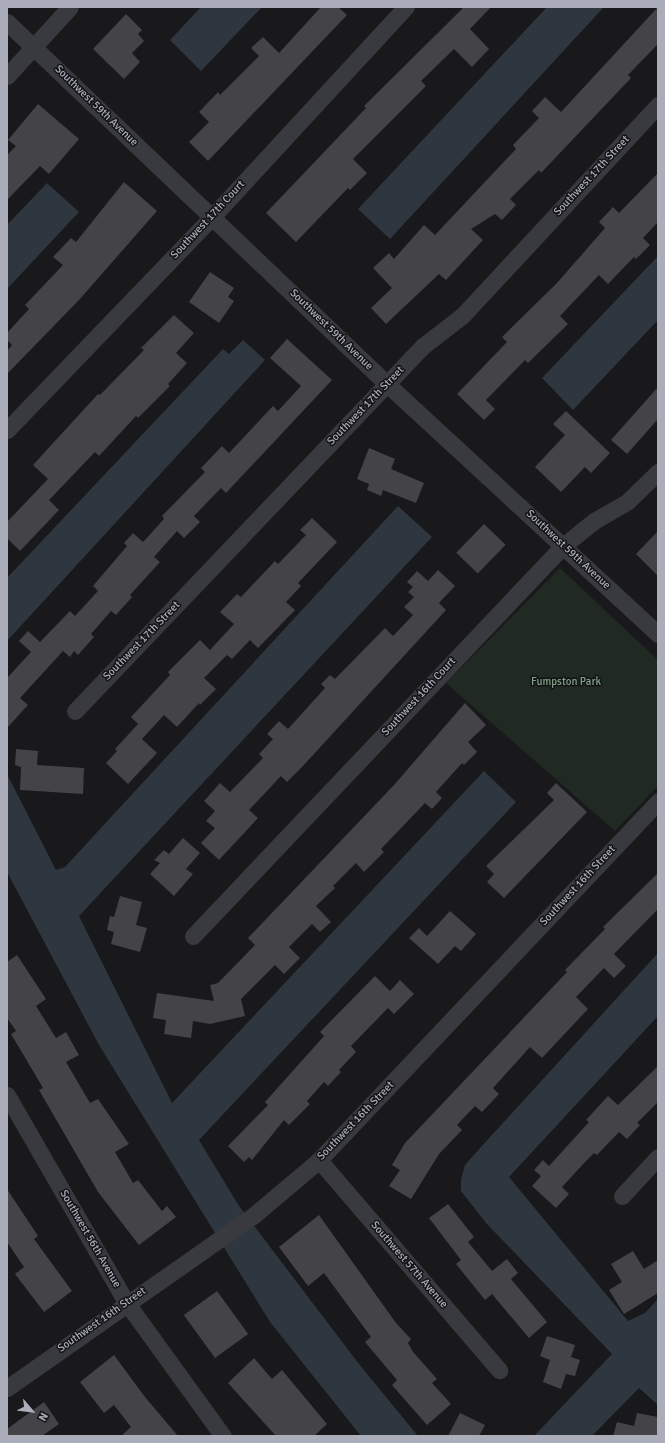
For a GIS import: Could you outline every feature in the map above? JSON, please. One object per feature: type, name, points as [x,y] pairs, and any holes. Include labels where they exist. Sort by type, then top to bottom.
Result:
[{"type":"street","points":[[7,76],[70,7]]},
{"type":"street","name":"Southwest 17th Court","points":[[7,430],[212,217],[406,7]]},
{"type":"street","name":"Southwest 59th Avenue","points":[[7,22],[387,384],[658,634]]},
{"type":"street","name":"Southwest 17th Street","points":[[76,711],[423,346],[462,316],[658,105]]},
{"type":"street","name":"Southwest 16th Court","points":[[193,936],[563,546],[594,522],[628,501],[658,472]]},
{"type":"street","name":"Southwest 16th Street","points":[[7,1388],[126,1302],[254,1215],[319,1160],[658,801]]},
{"type":"street","name":"Southwest 56th Avenue","points":[[7,1095],[126,1302],[223,1436]]},
{"type":"street","points":[[622,1196],[658,1157]]},
{"type":"street","name":"Southwest 57th Avenue","points":[[319,1160],[500,1370]]},
{"type":"green space","name":"Fumpston Park","points":[[560,568],[658,660],[658,786],[615,831],[446,683]]},
{"type":"shaded area","points":[[201,7],[262,7],[201,71],[170,40]]},
{"type":"shaded area","points":[[547,7],[604,7],[390,239],[358,209]]},
{"type":"shaded area","points":[[47,183],[79,212],[7,289],[7,225]]},
{"type":"shaded area","points":[[658,256],[658,320],[573,410],[542,378]]},
{"type":"shaded area","points":[[243,340],[265,360],[7,641],[7,578],[223,349],[229,354]]},
{"type":"shaded area","points":[[398,506],[432,537],[79,916],[172,1103],[484,771],[516,802],[199,1140],[239,1206],[359,1364],[418,1436],[361,1436],[270,1322],[99,1045],[7,872],[7,774],[56,870],[65,867]]},
{"type":"shaded area","points":[[658,953],[658,1016],[509,1177],[628,1321],[645,1313],[658,1299],[658,1405],[639,1388],[592,1436],[534,1436],[612,1354],[486,1223],[461,1191],[461,1179],[465,1165]]},
{"type":"building","points":[[321,7],[338,7],[347,15],[208,161],[189,142],[209,122],[199,112],[218,92],[220,95],[259,56],[251,48],[263,37],[279,53]]},
{"type":"building","points":[[464,7],[491,7],[470,29],[489,49],[472,67],[454,49],[421,81],[426,86],[353,159],[367,173],[350,190],[348,188],[296,242],[266,213],[366,108],[364,106]]},
{"type":"building","points":[[658,7],[658,44],[628,75],[631,78],[541,173],[539,170],[510,199],[516,205],[502,220],[495,214],[471,229],[483,240],[446,280],[439,274],[386,324],[371,308],[392,288],[373,268],[389,253],[394,259],[424,225],[435,235],[516,149],[513,145],[539,118],[532,111],[545,97],[561,112]]},
{"type":"building","points":[[126,14],[142,30],[138,34],[144,41],[132,53],[140,62],[124,79],[93,49]]},
{"type":"building","points":[[38,104],[79,139],[49,174],[40,166],[7,200],[7,155],[16,146],[8,140]]},
{"type":"building","points":[[658,173],[658,222],[643,238],[650,245],[636,259],[634,257],[608,284],[599,275],[560,316],[568,324],[528,363],[525,360],[486,400],[495,409],[484,420],[457,394],[507,342],[502,337],[557,283],[605,228],[599,222],[613,207],[619,213]]},
{"type":"building","points":[[124,182],[157,211],[79,300],[7,374],[7,351],[12,345],[7,340],[7,333],[29,309],[25,305],[63,265],[53,257],[71,238],[76,242]]},
{"type":"building","points":[[210,272],[234,288],[228,297],[234,301],[219,323],[189,302]]},
{"type":"building","points":[[174,315],[194,333],[176,353],[187,363],[168,384],[170,386],[138,418],[136,416],[99,456],[95,452],[49,500],[59,510],[20,551],[7,538],[7,522],[48,479],[33,465],[98,394],[100,395],[144,350],[141,348]]},
{"type":"building","points":[[287,339],[332,380],[226,493],[221,488],[194,516],[200,522],[184,538],[177,531],[154,557],[160,562],[130,595],[132,597],[116,615],[111,611],[91,634],[94,637],[78,655],[74,651],[70,657],[63,651],[20,698],[28,705],[7,728],[7,678],[31,652],[19,641],[28,631],[40,642],[70,611],[75,616],[98,591],[93,586],[127,546],[124,543],[133,533],[143,542],[164,519],[162,516],[205,472],[201,468],[222,446],[229,453],[273,406],[278,411],[301,386],[270,358]]},
{"type":"building","points":[[658,387],[658,419],[627,454],[611,440]]},
{"type":"building","points":[[566,411],[610,453],[591,473],[585,467],[561,492],[535,467],[565,435],[553,424]]},
{"type":"building","points":[[369,448],[395,459],[391,469],[424,483],[416,503],[383,490],[381,496],[367,490],[369,484],[357,479]]},
{"type":"building","points":[[312,518],[337,542],[298,583],[301,586],[286,602],[295,610],[258,648],[250,640],[232,659],[227,655],[204,678],[216,689],[200,705],[199,703],[177,727],[164,715],[142,739],[157,753],[128,784],[106,763],[117,751],[115,749],[138,724],[131,717],[170,675],[168,672],[200,640],[210,650],[234,624],[220,612],[237,594],[241,597],[275,561],[278,564],[306,535],[300,530]]},
{"type":"building","points":[[484,524],[506,545],[478,574],[456,553]]},
{"type":"building","points":[[658,531],[658,576],[636,554]]},
{"type":"building","points":[[438,570],[455,586],[439,603],[446,610],[302,767],[287,782],[281,776],[249,810],[258,818],[219,860],[201,843],[215,828],[206,821],[215,811],[204,801],[220,783],[230,792],[263,758],[259,754],[273,739],[267,734],[279,721],[288,729],[325,688],[321,684],[330,675],[335,679],[385,628],[393,636],[413,615],[404,607],[414,597],[408,592],[413,587],[407,582],[417,571],[428,581]]},
{"type":"building","points":[[465,703],[486,725],[468,742],[477,752],[464,765],[462,763],[436,792],[442,798],[432,809],[425,803],[381,849],[384,852],[364,872],[356,863],[333,886],[335,888],[316,906],[331,922],[320,932],[312,924],[289,947],[300,958],[284,974],[275,965],[241,999],[245,1016],[210,1024],[193,1021],[191,1038],[164,1034],[166,1020],[153,1018],[157,993],[214,1001],[210,985],[218,983],[255,945],[248,938],[394,785]]},
{"type":"building","points":[[16,749],[38,751],[37,765],[84,768],[83,794],[20,790],[21,767],[15,765]]},
{"type":"building","points":[[556,783],[587,812],[504,898],[487,882],[494,874],[486,866],[554,800],[547,793]]},
{"type":"building","points":[[183,838],[200,853],[186,869],[193,874],[174,896],[150,874],[160,863],[154,860],[164,850],[169,854]]},
{"type":"building","points":[[658,873],[658,909],[614,954],[626,966],[614,978],[604,968],[576,997],[588,1009],[542,1058],[530,1047],[493,1088],[499,1094],[482,1112],[475,1106],[457,1125],[462,1130],[439,1154],[411,1199],[389,1186],[400,1170],[392,1165],[405,1143],[567,972],[565,970],[605,929],[603,927]]},
{"type":"building","points":[[120,896],[142,902],[136,925],[147,928],[140,952],[111,944],[114,932],[107,930],[110,916],[114,917]]},
{"type":"building","points":[[450,911],[476,934],[461,951],[455,946],[438,964],[409,938],[419,928],[427,936]]},
{"type":"building","points":[[17,955],[46,999],[36,1006],[56,1038],[66,1032],[79,1055],[66,1062],[90,1103],[98,1099],[129,1144],[115,1152],[133,1183],[138,1180],[162,1211],[167,1206],[176,1217],[139,1245],[98,1192],[39,1090],[43,1088],[11,1034],[16,1031],[7,1018],[7,962]]},
{"type":"building","points":[[375,976],[390,991],[400,980],[414,994],[394,1014],[388,1008],[351,1046],[356,1052],[339,1070],[341,1072],[328,1086],[324,1082],[307,1101],[310,1104],[289,1125],[284,1120],[252,1160],[249,1157],[244,1162],[228,1146],[268,1105],[265,1102],[324,1036],[320,1032]]},
{"type":"building","points":[[658,1066],[658,1102],[637,1123],[640,1125],[627,1139],[619,1132],[597,1155],[594,1153],[587,1160],[562,1187],[569,1194],[556,1208],[532,1186],[541,1176],[534,1170],[543,1160],[549,1166],[589,1122],[586,1120],[608,1096],[618,1105]]},
{"type":"building","points":[[7,1189],[38,1236],[34,1239],[72,1291],[44,1312],[15,1274],[24,1267],[7,1242]]},
{"type":"building","points":[[448,1204],[474,1237],[468,1242],[492,1271],[507,1259],[518,1273],[511,1279],[547,1322],[529,1338],[492,1294],[485,1300],[456,1264],[461,1260],[429,1218]]},
{"type":"building","points":[[319,1215],[396,1323],[411,1339],[408,1343],[413,1352],[437,1379],[432,1383],[451,1404],[427,1425],[392,1385],[397,1380],[365,1342],[371,1337],[324,1273],[308,1286],[279,1247]]},
{"type":"building","points":[[633,1251],[644,1269],[658,1260],[658,1293],[624,1314],[609,1290],[622,1282],[611,1264]]},
{"type":"building","points":[[217,1291],[248,1334],[215,1358],[184,1315]]},
{"type":"building","points":[[547,1336],[575,1345],[571,1357],[580,1360],[575,1376],[566,1374],[561,1389],[543,1382],[550,1360],[540,1356]]},
{"type":"building","points":[[114,1355],[145,1397],[178,1436],[121,1436],[131,1427],[114,1405],[104,1413],[80,1382]]},
{"type":"building","points":[[254,1358],[272,1379],[282,1370],[327,1424],[314,1436],[276,1436],[228,1383]]},
{"type":"building","points":[[44,1402],[59,1424],[42,1436],[7,1436],[7,1429]]},
{"type":"building","points":[[460,1413],[485,1425],[479,1436],[448,1436]]},
{"type":"building","points":[[637,1413],[658,1417],[658,1436],[613,1436],[617,1422],[634,1426]]}]
